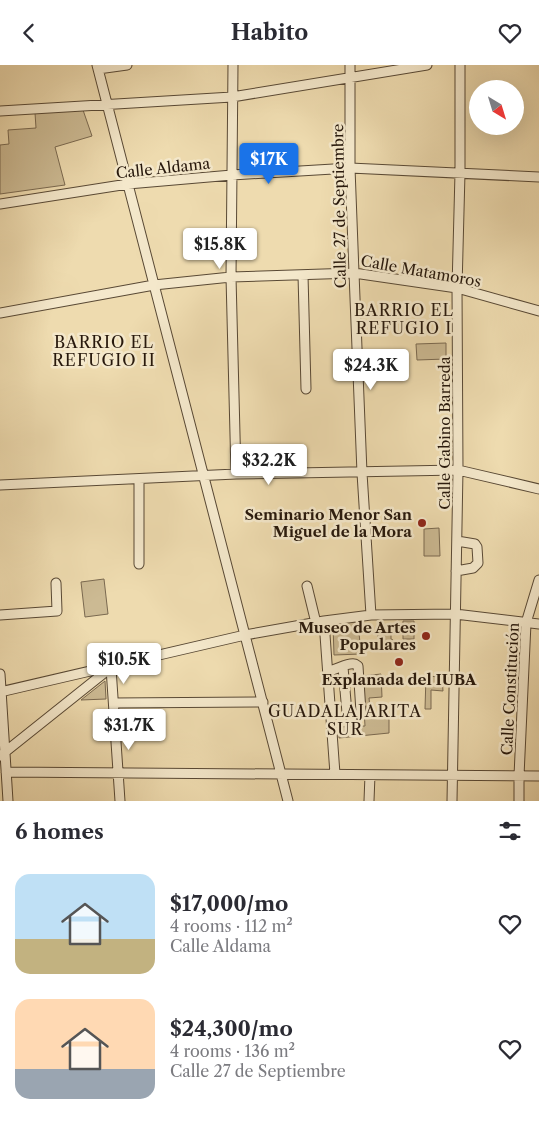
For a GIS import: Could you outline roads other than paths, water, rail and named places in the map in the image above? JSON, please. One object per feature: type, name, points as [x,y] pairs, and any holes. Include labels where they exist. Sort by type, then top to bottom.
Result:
[{"type":"street","points":[[127,65],[98,67],[288,801]]},
{"type":"street","points":[[233,65],[232,277],[236,474]]},
{"type":"street","name":"Calle 27 de Septiembre","points":[[350,65],[350,168],[354,273],[362,473],[371,615]]},
{"type":"street","points":[[0,111],[232,97],[427,65]]},
{"type":"street","name":"Calle Gabino Barreda","points":[[452,801],[458,470],[457,288],[460,65]]},
{"type":"street","name":"Calle Aldama","points":[[0,204],[128,184],[232,175],[350,168],[539,177]]},
{"type":"street","name":"Calle Matamoros","points":[[0,313],[154,285],[232,277],[354,273],[457,288],[539,311]]},
{"type":"street","points":[[303,275],[306,389]]},
{"type":"street","points":[[0,485],[236,474],[458,470],[539,489]]},
{"type":"street","points":[[139,563],[140,479]]},
{"type":"street","points":[[456,571],[473,568],[478,563],[477,547],[475,544],[457,541]]},
{"type":"street","name":"Calle Constitución","points":[[519,801],[526,623],[539,580]]},
{"type":"street","points":[[0,615],[57,611],[56,583]]},
{"type":"street","points":[[307,586],[320,622],[328,671],[335,774]]},
{"type":"street","points":[[0,692],[111,668],[245,635],[371,615],[455,614],[539,624]]},
{"type":"street","points":[[328,671],[351,663],[356,663],[358,666],[361,712],[357,716],[351,717],[347,713],[343,667]]},
{"type":"street","points":[[111,668],[120,801]]},
{"type":"street","points":[[2,754],[111,668]]},
{"type":"street","points":[[0,674],[2,754],[6,772],[8,801]]},
{"type":"street","points":[[114,703],[263,702]]},
{"type":"street","points":[[6,772],[539,776]]},
{"type":"street","points":[[369,801],[370,775]]},
{"type":"place","name":"Seminario Menor San Miguel de la Mora","points":[[422,523]]},
{"type":"place","name":"Museo de Artes Populares","points":[[426,636]]},
{"type":"place","name":"Explanada del IUBA","points":[[399,662]]},
{"type":"district","name":"BARRIO EL REFUGIO I","points":[[404,319]]},
{"type":"district","name":"BARRIO EL REFUGIO II","points":[[104,351]]},
{"type":"district","name":"GUADALAJARITA SUR","points":[[345,720]]}]
